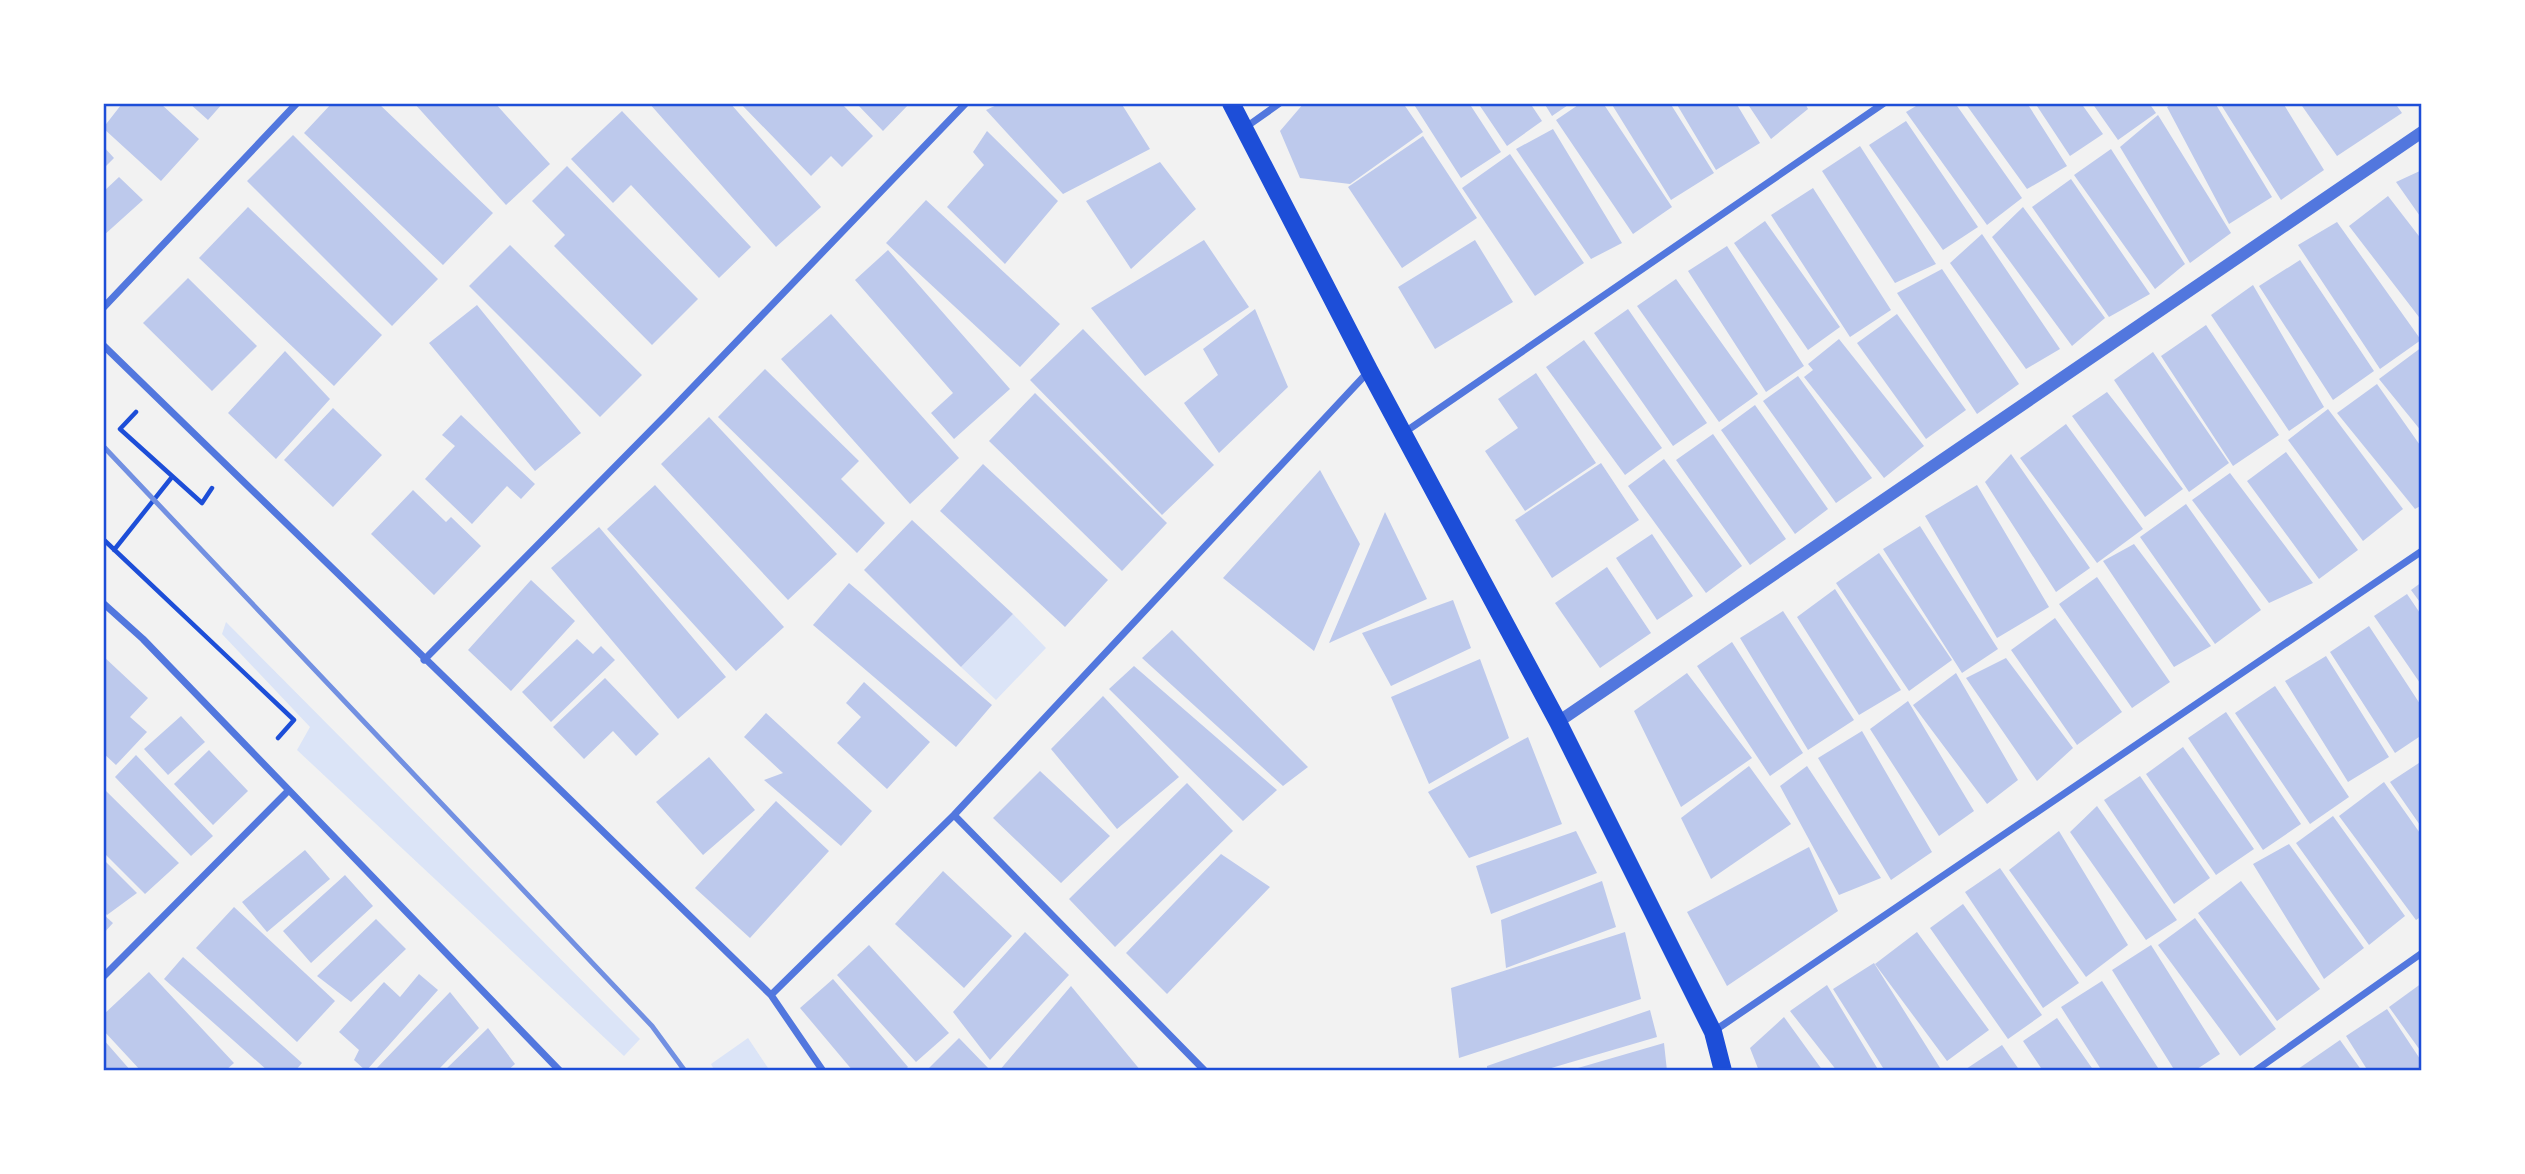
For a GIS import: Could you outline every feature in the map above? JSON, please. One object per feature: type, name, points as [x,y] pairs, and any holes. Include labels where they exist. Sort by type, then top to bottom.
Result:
[{"type":"main road","points":[[1231,103],[1369,370],[1405,432],[1558,722],[1713,1032],[1723,1071]]},
{"type":"street","points":[[103,308],[297,103]]},
{"type":"street","points":[[424,660],[668,413],[966,103]]},
{"type":"street","points":[[1244,128],[1280,103]]},
{"type":"street","points":[[1405,432],[1884,103]]},
{"type":"street","points":[[1558,722],[2422,132]]},
{"type":"street","points":[[103,345],[771,995],[823,1071]]},
{"type":"street","points":[[771,995],[954,815],[1369,370]]},
{"type":"street","points":[[1713,1032],[2422,551]]},
{"type":"street","points":[[103,603],[143,639],[560,1071]]},
{"type":"street","points":[[103,977],[288,791]]},
{"type":"street","points":[[954,815],[1205,1071]]},
{"type":"street","points":[[2255,1071],[2422,953]]},
{"type":"path","points":[[153,394],[120,429],[202,503],[227,467]]},
{"type":"path","points":[[114,550],[172,477]]},
{"type":"path","points":[[103,539],[294,720],[258,760]]},
{"type":"shaded area","points":[[1013,614],[1046,648],[996,700],[961,667]]},
{"type":"shaded area","points":[[226,622],[640,1039],[624,1056],[297,750],[310,727],[222,634]]},
{"type":"shaded area","points":[[748,1038],[770,1071],[715,1071],[711,1064]]},
{"type":"building","points":[[119,103],[160,103],[199,139],[161,181],[103,128],[121,105]]},
{"type":"building","points":[[189,103],[223,103],[208,120]]},
{"type":"building","points":[[332,103],[378,103],[493,213],[443,265],[304,133]]},
{"type":"building","points":[[414,103],[495,103],[550,164],[506,205]]},
{"type":"building","points":[[649,103],[730,103],[821,207],[776,247]]},
{"type":"building","points":[[740,103],[841,103],[873,136],[842,167],[831,156],[811,176]]},
{"type":"building","points":[[856,103],[910,103],[883,131]]},
{"type":"building","points":[[1001,103],[1121,103],[1150,149],[1063,194],[986,110]]},
{"type":"building","points":[[1304,103],[1403,103],[1423,132],[1350,184],[1300,178],[1280,131]]},
{"type":"building","points":[[1413,103],[1469,103],[1501,152],[1461,178]]},
{"type":"building","points":[[1478,103],[1530,103],[1542,121],[1507,146]]},
{"type":"building","points":[[1544,103],[1571,103],[1552,116]]},
{"type":"building","points":[[1581,103],[1603,103],[1672,207],[1633,234],[1556,120]]},
{"type":"building","points":[[1611,103],[1670,103],[1714,173],[1671,200]]},
{"type":"building","points":[[1676,103],[1736,103],[1760,143],[1716,170]]},
{"type":"building","points":[[1747,103],[1805,103],[1808,109],[1771,139]]},
{"type":"building","points":[[1921,103],[1955,103],[2022,198],[1987,225],[1906,112]]},
{"type":"building","points":[[1965,103],[2027,103],[2067,166],[2027,189]]},
{"type":"building","points":[[2035,103],[2081,103],[2103,134],[2070,156]]},
{"type":"building","points":[[2092,103],[2149,103],[2156,113],[2118,140]]},
{"type":"building","points":[[2173,103],[2215,103],[2272,197],[2229,224],[2167,107]]},
{"type":"building","points":[[2220,103],[2283,103],[2324,170],[2281,200]]},
{"type":"building","points":[[2300,103],[2395,103],[2402,113],[2337,156]]},
{"type":"building","points":[[622,111],[751,247],[719,278],[631,185],[613,203],[571,159]]},
{"type":"building","points":[[2158,115],[2231,233],[2190,263],[2120,147]]},
{"type":"building","points":[[1906,121],[1978,227],[1943,250],[1869,145]]},
{"type":"building","points":[[1553,129],[1622,243],[1591,259],[1516,149]]},
{"type":"building","points":[[987,131],[1058,201],[1005,264],[947,207],[984,165],[973,152]]},
{"type":"building","points":[[293,135],[438,279],[392,326],[247,181]]},
{"type":"building","points":[[1423,136],[1477,218],[1402,268],[1348,187]]},
{"type":"building","points":[[103,146],[114,158],[103,169]]},
{"type":"building","points":[[1860,146],[1936,264],[1895,283],[1822,171]]},
{"type":"building","points":[[2111,149],[2185,264],[2155,289],[2074,175]]},
{"type":"building","points":[[1510,154],[1584,263],[1535,296],[1462,188]]},
{"type":"building","points":[[1160,162],[1196,209],[1131,269],[1086,201]]},
{"type":"building","points":[[567,166],[698,299],[652,345],[554,246],[565,235],[532,201]]},
{"type":"building","points":[[2422,170],[2422,219],[2396,182]]},
{"type":"building","points":[[119,177],[143,200],[103,236],[103,192]]},
{"type":"building","points":[[2071,179],[2150,294],[2109,317],[2032,207]]},
{"type":"building","points":[[1813,188],[1891,310],[1850,337],[1771,215]]},
{"type":"building","points":[[2388,196],[2422,240],[2422,321],[2349,226]]},
{"type":"building","points":[[926,200],[1060,324],[1020,367],[886,243]]},
{"type":"building","points":[[248,207],[382,335],[334,386],[199,258]]},
{"type":"building","points":[[2023,207],[2105,318],[2072,346],[1992,237]]},
{"type":"building","points":[[1765,221],[1840,327],[1808,350],[1734,243]]},
{"type":"building","points":[[2337,222],[2421,340],[2380,369],[2298,245]]},
{"type":"building","points":[[1982,234],[2060,349],[2026,369],[1950,263]]},
{"type":"building","points":[[1204,240],[1249,307],[1145,376],[1091,308]]},
{"type":"building","points":[[1475,240],[1513,302],[1435,349],[1398,287]]},
{"type":"building","points":[[510,245],[642,375],[600,417],[469,286]]},
{"type":"building","points":[[1727,246],[1804,366],[1766,392],[1688,271]]},
{"type":"building","points":[[888,250],[1010,389],[954,439],[931,413],[953,393],[855,280]]},
{"type":"building","points":[[2300,260],[2374,371],[2333,400],[2259,286]]},
{"type":"building","points":[[1942,269],[2019,384],[1977,414],[1897,293]]},
{"type":"building","points":[[188,278],[257,346],[212,391],[143,323]]},
{"type":"building","points":[[1676,279],[1758,394],[1719,422],[1637,306]]},
{"type":"building","points":[[2253,285],[2324,407],[2289,431],[2211,315]]},
{"type":"building","points":[[477,305],[581,433],[535,471],[429,343]]},
{"type":"building","points":[[1255,309],[1288,387],[1219,453],[1184,403],[1218,375],[1203,349]]},
{"type":"building","points":[[1628,309],[1707,423],[1673,446],[1594,333]]},
{"type":"building","points":[[831,314],[959,458],[910,504],[781,359]]},
{"type":"building","points":[[1897,314],[1966,410],[1926,439],[1857,343]]},
{"type":"building","points":[[2206,325],[2279,435],[2233,466],[2161,356]]},
{"type":"building","points":[[1083,329],[1214,465],[1162,515],[1030,380]]},
{"type":"building","points":[[1839,339],[1924,446],[1884,478],[1804,377],[1813,370],[1808,364]]},
{"type":"building","points":[[1584,340],[1662,448],[1625,475],[1546,367]]},
{"type":"building","points":[[2422,347],[2422,432],[2379,379]]},
{"type":"building","points":[[285,351],[330,399],[276,459],[228,413]]},
{"type":"building","points":[[2153,352],[2229,463],[2189,492],[2114,380]]},
{"type":"building","points":[[765,369],[859,461],[841,479],[885,523],[857,553],[718,417]]},
{"type":"building","points":[[1536,373],[1596,463],[1525,511],[1485,451],[1518,428],[1498,399]]},
{"type":"building","points":[[1798,376],[1872,478],[1836,503],[1763,401]]},
{"type":"building","points":[[2377,384],[2422,448],[2422,505],[2415,509],[2337,413]]},
{"type":"building","points":[[2107,392],[2183,489],[2145,517],[2072,416]]},
{"type":"building","points":[[1035,393],[1167,523],[1122,571],[989,441]]},
{"type":"building","points":[[1755,405],[1828,509],[1795,534],[1721,430]]},
{"type":"building","points":[[333,408],[382,455],[333,507],[284,460]]},
{"type":"building","points":[[2328,409],[2403,509],[2363,541],[2288,440]]},
{"type":"building","points":[[461,415],[535,484],[521,499],[507,486],[472,524],[425,479],[455,446],[442,435]]},
{"type":"building","points":[[709,417],[837,554],[788,600],[661,464]]},
{"type":"building","points":[[2066,424],[2143,529],[2097,563],[2020,458]]},
{"type":"building","points":[[1713,434],[1786,539],[1750,565],[1676,460]]},
{"type":"building","points":[[2286,452],[2358,550],[2319,579],[2247,481]]},
{"type":"building","points":[[2011,454],[2090,568],[2056,592],[1985,482]]},
{"type":"building","points":[[1664,459],[1742,566],[1706,593],[1628,486]]},
{"type":"building","points":[[1601,463],[1639,520],[1552,578],[1515,520]]},
{"type":"building","points":[[983,464],[1108,580],[1065,627],[940,511]]},
{"type":"building","points":[[1320,470],[1360,544],[1314,651],[1223,578]]},
{"type":"building","points":[[2230,473],[2313,583],[2269,603],[2192,500]]},
{"type":"building","points":[[655,485],[784,627],[736,671],[607,529]]},
{"type":"building","points":[[1977,485],[2049,607],[1997,638],[1925,516]]},
{"type":"building","points":[[413,490],[446,522],[451,517],[481,546],[434,595],[371,534]]},
{"type":"building","points":[[2186,504],[2261,610],[2215,644],[2140,537]]},
{"type":"building","points":[[1385,512],[1427,599],[1329,643]]},
{"type":"building","points":[[912,520],[1013,614],[961,667],[864,570]]},
{"type":"building","points":[[1920,526],[1998,649],[1962,673],[1883,549]]},
{"type":"building","points":[[599,527],[726,677],[678,719],[551,568]]},
{"type":"building","points":[[1652,534],[1693,596],[1657,620],[1616,558]]},
{"type":"building","points":[[2134,544],[2211,646],[2174,667],[2103,561]]},
{"type":"building","points":[[1879,553],[1952,660],[1909,691],[1836,583]]},
{"type":"building","points":[[1607,567],[1651,633],[1600,668],[1555,603]]},
{"type":"building","points":[[2097,577],[2170,682],[2132,708],[2059,604]]},
{"type":"building","points":[[531,580],[575,621],[511,691],[468,650]]},
{"type":"building","points":[[2422,582],[2422,605],[2411,590]]},
{"type":"building","points":[[849,583],[992,705],[956,747],[813,625]]},
{"type":"building","points":[[1835,589],[1901,690],[1859,715],[1797,617]]},
{"type":"building","points":[[2407,594],[2422,616],[2422,686],[2374,616]]},
{"type":"building","points":[[1453,600],[1471,648],[1391,686],[1362,633]]},
{"type":"building","points":[[1783,611],[1854,720],[1808,750],[1740,638]]},
{"type":"building","points":[[2055,618],[2122,712],[2077,745],[2011,650]]},
{"type":"building","points":[[2369,626],[2422,707],[2422,735],[2395,753],[2330,652]]},
{"type":"building","points":[[1172,630],[1308,767],[1283,786],[1142,658]]},
{"type":"building","points":[[577,639],[593,654],[601,646],[615,660],[551,722],[522,692]]},
{"type":"building","points":[[1732,642],[1803,753],[1770,776],[1697,666]]},
{"type":"building","points":[[103,656],[148,698],[130,717],[147,732],[116,765],[103,753]]},
{"type":"building","points":[[2326,656],[2389,757],[2348,782],[2285,681]]},
{"type":"building","points":[[2006,658],[2073,748],[2037,781],[1966,678]]},
{"type":"building","points":[[1480,659],[1509,738],[1429,784],[1391,697]]},
{"type":"building","points":[[1134,666],[1277,790],[1243,821],[1109,689]]},
{"type":"building","points":[[1687,673],[1752,758],[1681,807],[1634,711]]},
{"type":"building","points":[[1956,673],[2018,780],[1987,804],[1913,705]]},
{"type":"building","points":[[605,678],[659,734],[636,756],[613,731],[584,759],[553,727]]},
{"type":"building","points":[[864,682],[930,742],[887,789],[837,743],[861,717],[846,703]]},
{"type":"building","points":[[2275,686],[2349,797],[2310,824],[2235,713]]},
{"type":"building","points":[[1103,696],[1179,777],[1117,829],[1051,749]]},
{"type":"building","points":[[1908,701],[1974,811],[1939,836],[1870,729]]},
{"type":"building","points":[[2226,712],[2301,824],[2263,850],[2188,738]]},
{"type":"building","points":[[766,713],[872,811],[841,846],[764,780],[783,773],[744,737]]},
{"type":"building","points":[[181,716],[205,742],[168,775],[144,749]]},
{"type":"building","points":[[1862,731],[1932,852],[1891,880],[1818,758]]},
{"type":"building","points":[[1528,737],[1562,824],[1469,858],[1428,792]]},
{"type":"building","points":[[2183,747],[2254,849],[2216,875],[2146,774]]},
{"type":"building","points":[[209,750],[248,791],[213,825],[174,784]]},
{"type":"building","points":[[136,755],[213,836],[191,856],[115,777]]},
{"type":"building","points":[[709,757],[755,810],[703,855],[656,802]]},
{"type":"building","points":[[2422,761],[2422,828],[2390,782]]},
{"type":"building","points":[[1749,766],[1791,824],[1711,879],[1681,818]]},
{"type":"building","points":[[1807,766],[1881,878],[1839,895],[1780,786]]},
{"type":"building","points":[[1040,771],[1110,836],[1061,883],[993,818]]},
{"type":"building","points":[[2140,776],[2210,878],[2174,904],[2104,800]]},
{"type":"building","points":[[2384,782],[2422,836],[2422,916],[2416,920],[2339,816]]},
{"type":"building","points":[[1187,783],[1233,831],[1115,947],[1069,899]]},
{"type":"building","points":[[103,788],[179,863],[145,894],[103,852]]},
{"type":"building","points":[[776,801],[829,851],[750,938],[695,888]]},
{"type":"building","points":[[2097,806],[2177,920],[2146,940],[2070,832]]},
{"type":"building","points":[[2333,816],[2405,916],[2369,945],[2296,843]]},
{"type":"building","points":[[1576,831],[1597,873],[1491,914],[1476,866]]},
{"type":"building","points":[[2059,831],[2128,945],[2086,977],[2009,870]]},
{"type":"building","points":[[2289,844],[2364,948],[2324,979],[2253,864]]},
{"type":"building","points":[[1809,847],[1838,911],[1727,986],[1687,912]]},
{"type":"building","points":[[305,850],[330,879],[267,932],[242,902]]},
{"type":"building","points":[[1221,854],[1270,887],[1167,994],[1126,953]]},
{"type":"building","points":[[103,859],[137,893],[107,915],[103,911]]},
{"type":"building","points":[[2000,868],[2079,983],[2043,1008],[1965,892]]},
{"type":"building","points":[[943,871],[1012,936],[964,988],[895,924]]},
{"type":"building","points":[[345,875],[373,906],[311,963],[283,931]]},
{"type":"building","points":[[1602,881],[1616,927],[1506,968],[1501,920]]},
{"type":"building","points":[[2241,881],[2320,989],[2277,1021],[2198,913]]},
{"type":"building","points":[[1963,904],[2042,1015],[2008,1039],[1930,928]]},
{"type":"building","points":[[234,907],[335,1001],[297,1042],[196,948]]},
{"type":"building","points":[[103,914],[113,923],[103,934]]},
{"type":"building","points":[[2195,918],[2276,1029],[2240,1056],[2158,945]]},
{"type":"building","points":[[376,919],[406,949],[351,1002],[317,976]]},
{"type":"building","points":[[1025,932],[1069,975],[990,1060],[953,1012]]},
{"type":"building","points":[[1625,932],[1641,999],[1459,1058],[1451,988]]},
{"type":"building","points":[[1917,932],[1989,1030],[1947,1061],[1875,964]]},
{"type":"building","points":[[869,945],[949,1033],[916,1062],[837,975]]},
{"type":"building","points":[[2151,945],[2220,1054],[2194,1071],[2175,1071],[2112,970]]},
{"type":"building","points":[[183,957],[302,1063],[295,1071],[268,1071],[164,979]]},
{"type":"building","points":[[1874,963],[1942,1071],[1885,1071],[1833,989]]},
{"type":"building","points":[[149,972],[234,1063],[225,1071],[141,1071],[103,1030],[103,1015]]},
{"type":"building","points":[[419,974],[438,990],[366,1071],[354,1060],[359,1050],[339,1032],[384,982],[400,997]]},
{"type":"building","points":[[833,979],[908,1067],[904,1071],[853,1071],[800,1008]]},
{"type":"building","points":[[2102,981],[2160,1071],[2102,1071],[2061,1007]]},
{"type":"building","points":[[2422,983],[2422,1053],[2389,1007]]},
{"type":"building","points":[[1827,985],[1879,1071],[1837,1071],[1790,1011]]},
{"type":"building","points":[[1071,986],[1141,1071],[999,1071]]},
{"type":"building","points":[[450,992],[479,1028],[437,1071],[374,1071]]},
{"type":"building","points":[[2387,1009],[2422,1062],[2422,1071],[2368,1071],[2346,1036]]},
{"type":"building","points":[[1650,1010],[1657,1037],[1541,1071],[1487,1071],[1487,1066]]},
{"type":"building","points":[[1784,1017],[1823,1071],[1759,1071],[1750,1048]]},
{"type":"building","points":[[2057,1018],[2094,1071],[2043,1071],[2023,1041]]},
{"type":"building","points":[[488,1028],[515,1064],[507,1071],[444,1071]]},
{"type":"building","points":[[959,1038],[991,1071],[926,1071]]},
{"type":"building","points":[[103,1039],[131,1071],[103,1071]]},
{"type":"building","points":[[2340,1040],[2362,1071],[2298,1069]]},
{"type":"building","points":[[1664,1043],[1667,1071],[1571,1071],[1571,1070]]},
{"type":"building","points":[[2002,1045],[2020,1071],[1963,1071]]},
{"type":"railway","points":[[103,446],[652,1026],[685,1071]]}]
